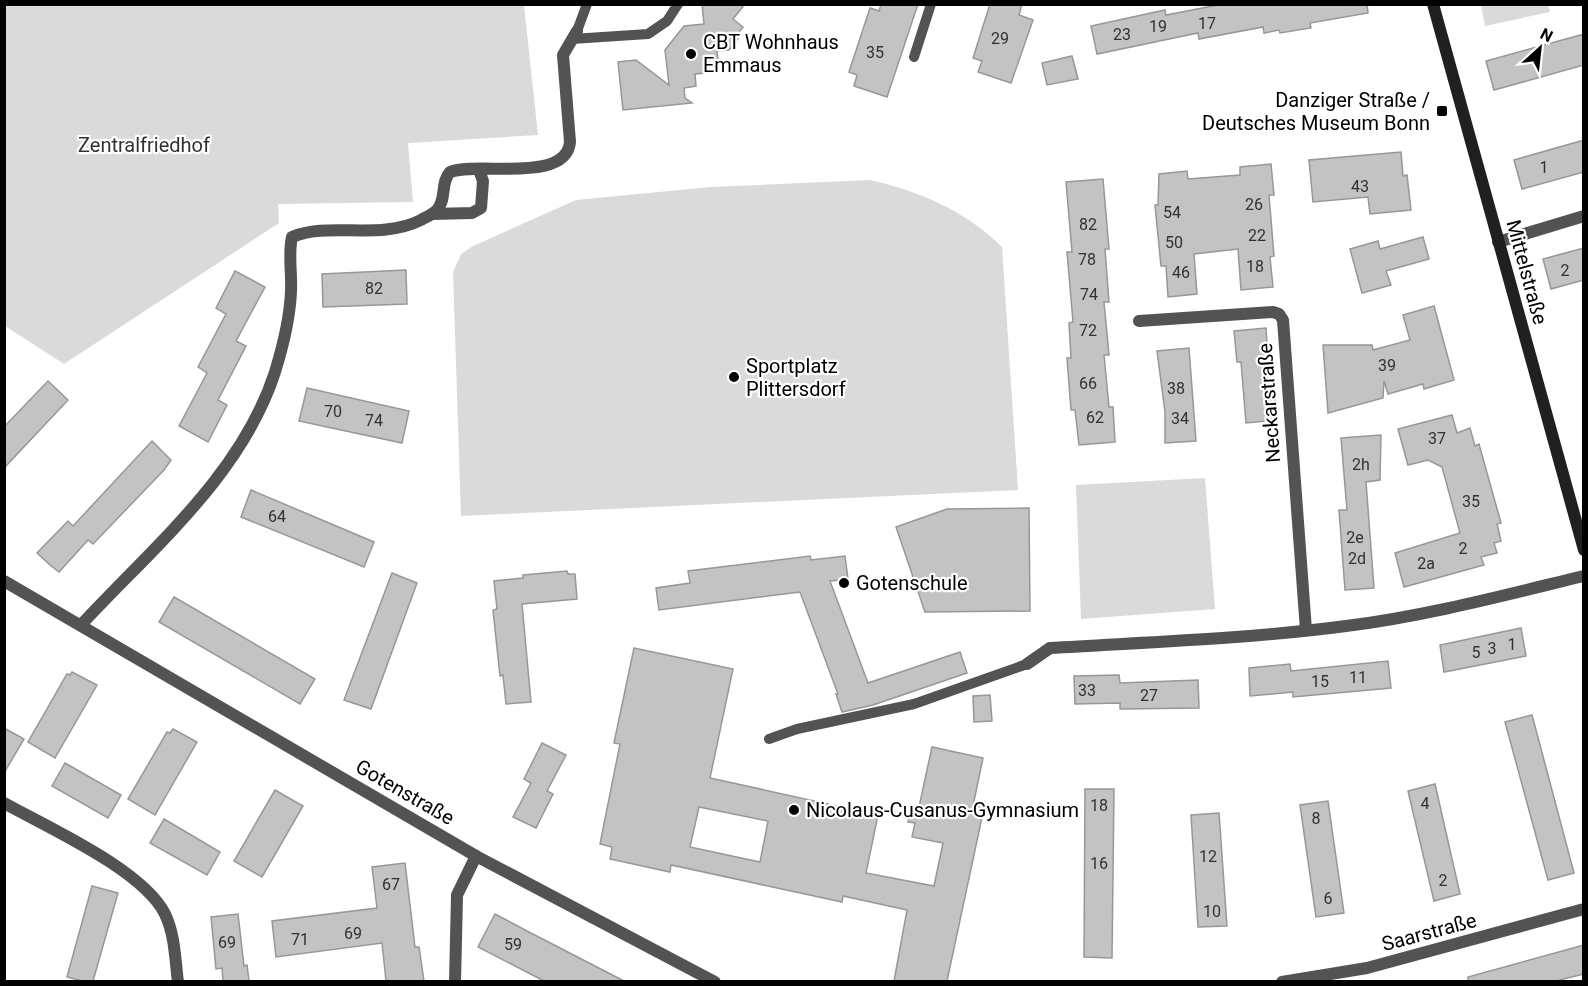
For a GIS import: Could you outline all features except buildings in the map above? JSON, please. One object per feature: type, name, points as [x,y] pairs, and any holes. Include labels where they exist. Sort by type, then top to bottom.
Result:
[{"type":"main road","name":"Mittelstraße","points":[[1433,4],[1584,550]]},
{"type":"street","points":[[432,214],[442,202],[445,180],[450,172],[468,168],[479,170],[555,164],[567,155],[570,142],[562,61],[575,35]]},
{"type":"street","points":[[81,626],[194,504],[228,462],[255,416],[275,373],[290,313],[292,237],[306,233],[394,229],[432,214],[472,213],[481,208],[483,181],[479,170]]},
{"type":"street","points":[[1498,242],[1584,216]]},
{"type":"street","name":"Neckarstraße","points":[[1139,321],[1273,312],[1279,314],[1283,320],[1306,630]]},
{"type":"street","points":[[1027,664],[1050,648],[1306,630],[1411,615],[1584,576]]},
{"type":"street","name":"Gotenstraße","points":[[4,581],[476,856],[715,981]]},
{"type":"street","points":[[4,803],[119,868],[152,894],[165,915],[172,936],[178,981]]},
{"type":"street","points":[[455,981],[457,895],[476,856]]},
{"type":"street","name":"Saarstraße","points":[[1282,981],[1366,968],[1584,909]]},
{"type":"lane","points":[[587,4],[575,35],[648,34],[667,21],[678,4]]},
{"type":"lane","points":[[914,57],[931,4]]},
{"type":"lane","points":[[769,739],[797,729],[914,704],[1027,664]]},
{"type":"green space","name":"Zentralfriedhof","points":[[4,5],[524,5],[538,135],[408,143],[413,202],[278,204],[279,223],[64,364],[5,326]]},
{"type":"green space","points":[[1481,5],[1548,5],[1550,12],[1485,26]]},
{"type":"green space","name":"Sportplatz Plittersdorf","points":[[870,180],[906,190],[941,204],[973,223],[1002,247],[1018,490],[461,516],[453,272],[461,254],[473,246],[576,200],[711,187]]},
{"type":"green space","points":[[1205,478],[1215,609],[1081,619],[1076,485]]},
{"type":"place","name":"CBT Wohnhaus Emmaus","points":[[691,54]]},
{"type":"place","name":"Danziger Straße / Deutsches Museum Bonn","points":[[1442,111]]},
{"type":"place","name":"Sportplatz Plittersdorf","points":[[734,377]]},
{"type":"place","name":"Gotenschule","points":[[844,583]]},
{"type":"place","name":"Nicolaus-Cusanus-Gymnasium","points":[[794,810]]}]
